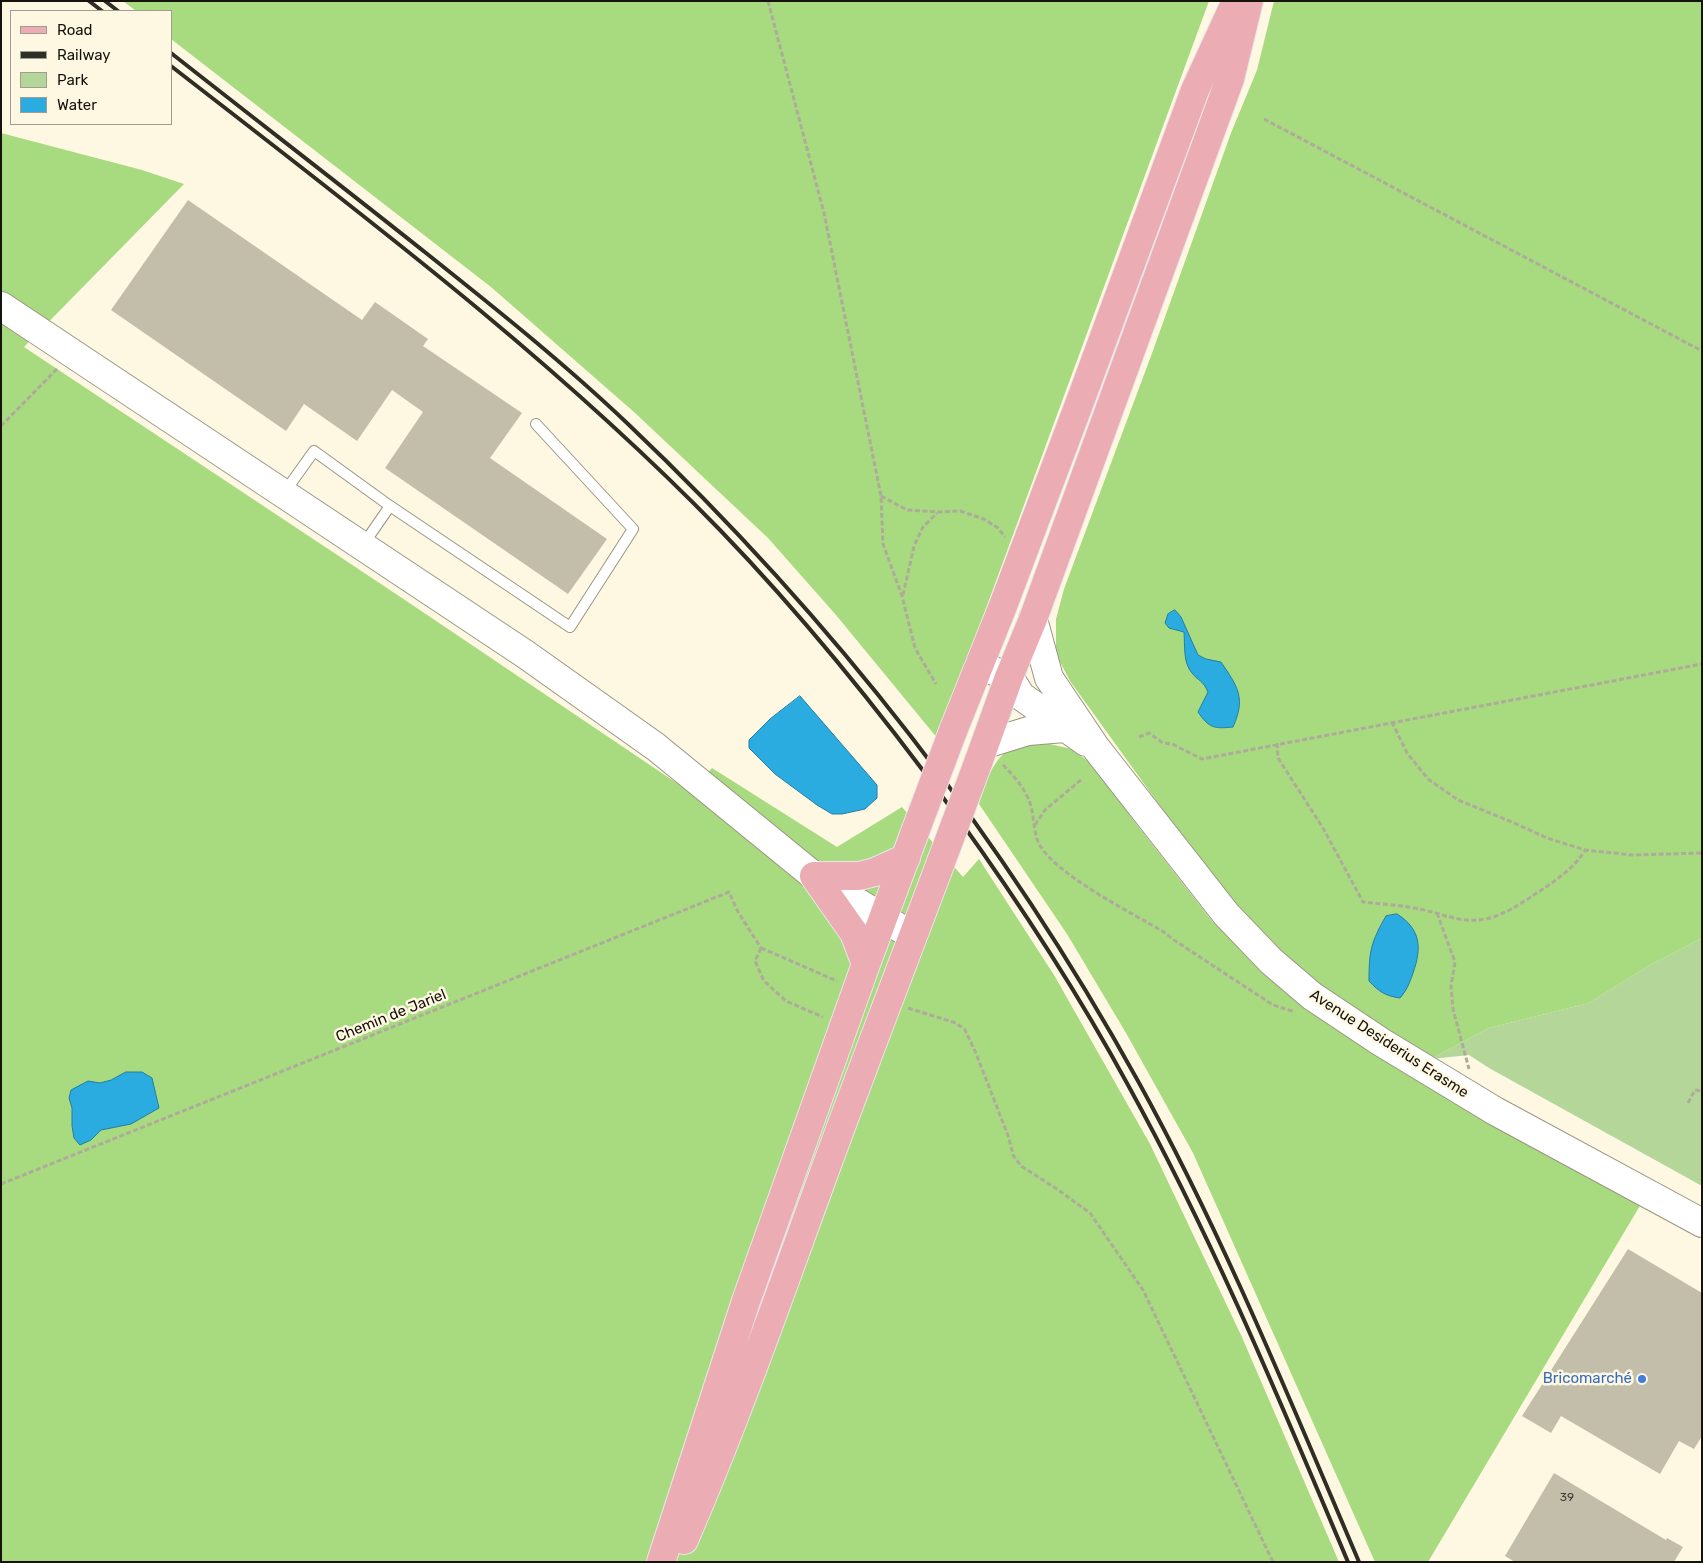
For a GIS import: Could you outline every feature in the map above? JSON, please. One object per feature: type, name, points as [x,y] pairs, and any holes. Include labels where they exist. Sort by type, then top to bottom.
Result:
[{"type":"main road","points":[[660,1562],[746,1301],[866,964],[1139,244],[1195,90],[1236,1]]},
{"type":"main road","points":[[674,1562],[714,1471],[941,862],[989,757],[1009,676],[1032,620],[1230,79],[1249,1]]},
{"type":"main road","points":[[8,311],[596,703],[719,796],[814,876],[913,936]]},
{"type":"main road","name":"Avenue Desiderius Erasme","points":[[1032,620],[1049,678],[1096,748],[1226,914],[1271,961],[1312,996],[1381,1042],[1494,1111],[1702,1223]]},
{"type":"main road","points":[[979,665],[1009,676],[1025,672],[1049,678]]},
{"type":"main road","points":[[1009,676],[1021,696],[1064,728],[1096,748]]},
{"type":"main road","points":[[989,757],[1022,732],[1064,728]]},
{"type":"main road","points":[[814,876],[859,876],[875,872],[906,858]]},
{"type":"main road","points":[[814,876],[854,933],[866,964]]},
{"type":"lane","points":[[284,494],[314,451],[390,506],[570,627],[633,529],[536,424]]},
{"type":"lane","points":[[363,546],[390,506]]},
{"type":"path","points":[[768,1],[824,213],[881,496],[883,544],[902,596],[916,648],[936,684]]},
{"type":"path","points":[[1264,119],[1702,352]]},
{"type":"path","points":[[1,426],[73,353]]},
{"type":"path","points":[[881,496],[907,510],[960,511],[984,519],[998,528],[1021,557]]},
{"type":"path","points":[[902,596],[914,546],[923,527],[937,512]]},
{"type":"path","points":[[1139,737],[1149,734],[1202,759],[1277,743],[1702,664]]},
{"type":"path","points":[[1392,722],[1407,753],[1428,779],[1458,800],[1547,838],[1585,850],[1632,855],[1702,853]]},
{"type":"path","points":[[1277,743],[1278,758],[1323,828],[1362,902],[1437,913],[1461,921],[1489,918],[1510,909],[1548,886],[1578,862],[1585,850]]},
{"type":"path","points":[[989,757],[1018,780],[1029,801],[1039,843],[1049,856],[1072,876],[1164,932],[1273,1005],[1311,1017],[1327,1006]]},
{"type":"path","points":[[1035,826],[1045,810],[1082,779]]},
{"type":"path","name":"Chemin de Jariel","points":[[1,1184],[729,892],[738,912],[761,948]]},
{"type":"path","points":[[1437,913],[1456,962],[1451,986],[1453,1009],[1469,1066],[1467,1094]]},
{"type":"path","points":[[837,981],[761,948],[755,961],[764,981],[786,1001],[844,1025]]},
{"type":"path","points":[[901,1005],[956,1023],[965,1030],[976,1051],[1009,1138],[1013,1155],[1021,1166],[1090,1213],[1143,1290],[1273,1562]]},
{"type":"path","points":[[1688,1103],[1695,1090],[1702,1091]]},
{"type":"green space","points":[[123,1],[1209,1],[938,739],[836,615],[768,538],[634,412],[491,287],[172,40],[172,10],[135,10]]},
{"type":"green space","points":[[1274,1],[1702,1],[1702,938],[1650,965],[1589,1003],[1489,1028],[1431,1059],[1311,981],[1271,946],[1217,885],[1070,681],[1056,654],[1056,619],[1064,589],[1151,356],[1231,133],[1257,70]]},
{"type":"green space","points":[[1,133],[142,170],[184,184],[24,347],[690,792],[712,768],[837,847],[902,807],[963,877],[979,859],[1054,975],[1150,1144],[1241,1335],[1339,1562],[1,1562]]},
{"type":"green space","points":[[1045,743],[1072,749],[1093,765],[1212,921],[1270,974],[1641,1204],[1428,1562],[1375,1562],[1193,1153],[1126,1033],[1067,934],[979,804],[993,768],[1004,753],[1021,745]]},
{"type":"green space","points":[[1702,938],[1702,1186],[1489,1068],[1469,1055],[1431,1059],[1489,1028],[1589,1003],[1650,965]]},
{"type":"water","points":[[1175,610],[1181,617],[1198,655],[1221,662],[1236,686],[1239,708],[1233,727],[1221,728],[1212,726],[1198,712],[1208,692],[1187,664],[1184,632],[1169,628],[1165,623],[1168,614]]},
{"type":"water","points":[[800,696],[877,785],[877,798],[865,809],[832,814],[775,774],[749,748],[749,740],[770,719]]},
{"type":"water","points":[[1397,914],[1411,926],[1415,933],[1418,947],[1418,955],[1412,976],[1400,998],[1383,993],[1369,981],[1370,954],[1377,933],[1386,916]]},
{"type":"water","points":[[126,1072],[142,1072],[152,1078],[159,1108],[131,1124],[101,1130],[91,1140],[80,1145],[74,1138],[72,1126],[72,1108],[69,1098],[71,1090],[88,1081],[100,1083],[111,1080]]},
{"type":"building","points":[[188,200],[362,320],[375,302],[428,339],[423,346],[522,413],[490,458],[607,539],[568,594],[385,468],[423,412],[392,390],[357,441],[304,404],[286,431],[111,310]]},
{"type":"building","points":[[1628,1249],[1702,1293],[1702,1436],[1694,1449],[1679,1441],[1660,1474],[1561,1416],[1551,1433],[1522,1416]]},
{"type":"building","points":[[1554,1473],[1666,1540],[1667,1538],[1683,1547],[1674,1562],[1515,1562],[1505,1556]]},
{"type":"railway","points":[[89,1],[101,10]]},
{"type":"railway","points":[[105,1],[117,10]]},
{"type":"railway","points":[[172,54],[478,294],[604,401],[702,497],[774,573],[843,652],[908,733],[971,817],[1030,902],[1086,991],[1138,1081],[1199,1198],[1227,1258],[1359,1562]]},
{"type":"railway","points":[[172,67],[384,232],[523,346],[590,406],[720,530],[783,598],[872,704],[956,815],[1002,880],[1068,981],[1109,1050],[1159,1143],[1217,1261],[1271,1381],[1348,1562]]},
{"type":"place","name":"Bricomarché","points":[[1642,1379]]}]
